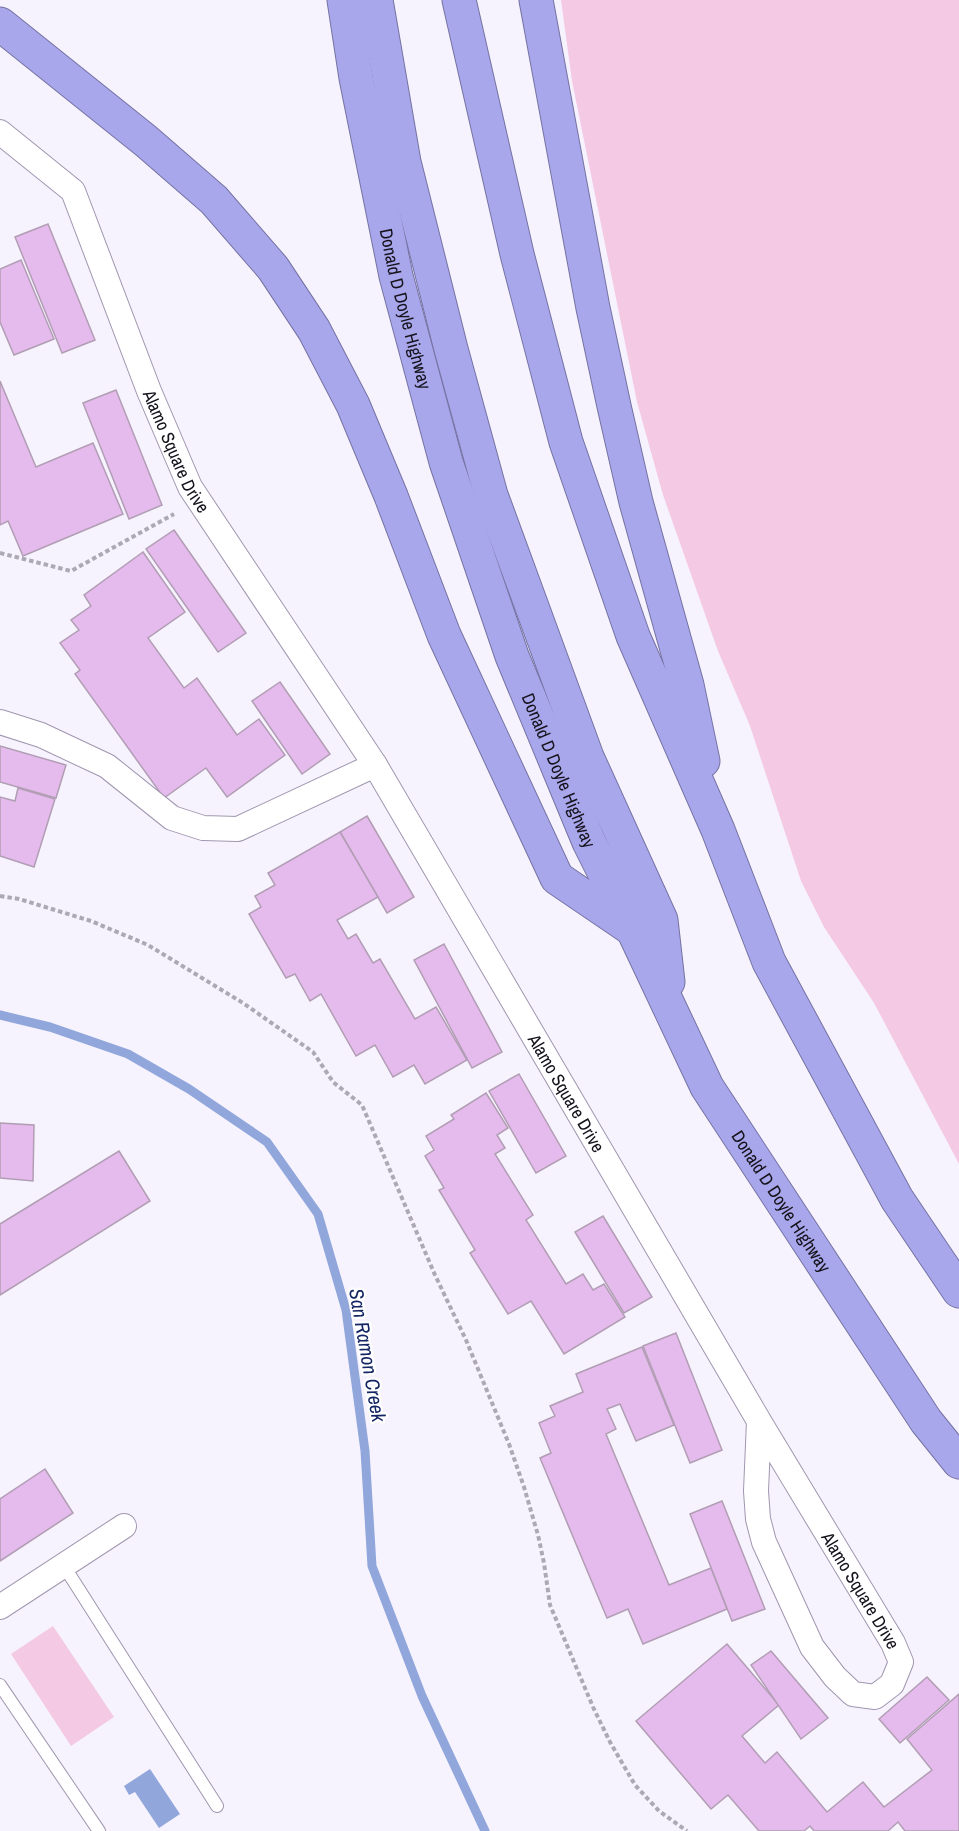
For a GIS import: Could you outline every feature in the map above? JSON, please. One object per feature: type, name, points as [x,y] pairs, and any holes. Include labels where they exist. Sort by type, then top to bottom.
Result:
[{"type":"highway","name":"Donald D Doyle Highway","points":[[344,0],[356,78],[396,276],[446,462],[512,656],[590,842],[707,1087],[926,1421],[959,1462]]},
{"type":"highway","points":[[376,0],[404,162],[491,495],[587,757],[661,920],[671,1010]]},
{"type":"highway","points":[[459,0],[517,254],[566,442],[633,636],[718,830],[769,963],[897,1199],[959,1291]]},
{"type":"highway","points":[[536,0],[593,308],[614,406],[636,502],[687,685],[718,830]]},
{"type":"highway","points":[[0,24],[146,141],[214,200],[273,268],[314,330],[353,405],[391,496],[444,635],[557,878],[633,930]]},
{"type":"street","name":"Alamo Square Drive","points":[[0,132],[73,191],[149,391],[190,487],[375,765],[759,1421],[893,1643],[901,1662],[892,1684],[875,1697],[854,1694],[835,1677],[812,1647],[764,1542],[758,1519],[756,1491],[759,1421]]},
{"type":"street","points":[[0,722],[41,735],[107,766],[172,818],[202,828],[238,829],[375,765]]},
{"type":"street","points":[[0,1607],[124,1526]]},
{"type":"lane","points":[[64,1566],[217,1806]]},
{"type":"lane","points":[[0,1685],[99,1831]]},
{"type":"path","points":[[0,553],[71,571],[198,500]]},
{"type":"path","points":[[0,896],[19,899],[91,921],[148,945],[233,997],[313,1052],[333,1082],[362,1105],[435,1275],[466,1340],[509,1444],[538,1535],[550,1605],[593,1707],[635,1785],[659,1811],[687,1831]]},
{"type":"shaded area","points":[[561,0],[959,0],[959,1164],[874,1003],[824,927],[801,881],[750,726],[718,651],[663,495],[637,402],[572,81]]},
{"type":"shaded area","points":[[53,1626],[114,1717],[71,1746],[11,1654]]},
{"type":"water","points":[[150,1769],[180,1814],[159,1828],[135,1792],[129,1795],[124,1786]]},
{"type":"building","points":[[48,224],[95,340],[62,353],[15,237]]},
{"type":"building","points":[[21,260],[54,339],[14,355],[0,322],[0,269]]},
{"type":"building","points":[[0,381],[36,467],[93,443],[123,514],[23,556],[8,521],[0,525]]},
{"type":"building","points":[[116,390],[162,505],[129,519],[83,403]]},
{"type":"building","points":[[174,530],[246,633],[218,652],[146,549]]},
{"type":"building","points":[[143,552],[185,612],[148,638],[184,688],[197,678],[237,735],[259,719],[285,755],[227,797],[206,768],[164,798],[75,674],[80,670],[60,643],[79,630],[71,620],[91,606],[84,595]]},
{"type":"building","points":[[280,682],[330,754],[302,774],[252,701]]},
{"type":"building","points":[[0,746],[66,765],[56,798],[0,782]]},
{"type":"building","points":[[18,788],[55,799],[34,867],[0,856],[0,797],[15,801]]},
{"type":"building","points":[[367,816],[414,897],[387,913],[340,832]]},
{"type":"building","points":[[340,832],[378,897],[337,920],[348,939],[356,934],[373,963],[380,959],[415,1019],[436,1007],[467,1060],[425,1084],[414,1065],[393,1077],[375,1045],[356,1056],[321,994],[310,1001],[295,974],[286,978],[249,914],[261,907],[255,896],[275,885],[268,873]]},
{"type":"building","points":[[444,944],[502,1052],[472,1068],[414,960]]},
{"type":"building","points":[[519,1074],[566,1156],[536,1173],[489,1091]]},
{"type":"building","points":[[486,1093],[508,1128],[497,1135],[505,1148],[495,1154],[533,1215],[526,1220],[566,1284],[583,1274],[593,1290],[604,1284],[625,1317],[564,1354],[531,1301],[508,1314],[470,1253],[475,1250],[439,1190],[444,1188],[425,1156],[434,1150],[426,1136],[454,1119],[451,1115]]},
{"type":"building","points":[[0,1123],[34,1125],[33,1181],[0,1178]]},
{"type":"building","points":[[119,1151],[150,1201],[0,1295],[0,1224]]},
{"type":"building","points":[[603,1216],[652,1297],[624,1313],[575,1232]]},
{"type":"building","points":[[676,1333],[722,1450],[690,1463],[643,1346]]},
{"type":"building","points":[[642,1347],[674,1425],[636,1441],[620,1404],[607,1409],[616,1429],[606,1434],[669,1585],[711,1568],[727,1609],[643,1644],[628,1609],[607,1618],[540,1458],[551,1453],[539,1423],[555,1416],[550,1406],[583,1392],[576,1374]]},
{"type":"building","points":[[45,1469],[73,1513],[0,1561],[0,1499]]},
{"type":"building","points":[[722,1501],[765,1609],[732,1621],[690,1514]]},
{"type":"building","points":[[727,1644],[779,1705],[742,1736],[765,1763],[777,1752],[827,1812],[863,1782],[884,1807],[932,1770],[907,1739],[959,1694],[959,1831],[905,1831],[898,1822],[888,1831],[814,1831],[810,1826],[804,1831],[759,1831],[728,1795],[711,1809],[636,1721]]},
{"type":"building","points":[[771,1651],[828,1718],[801,1739],[751,1665]]},
{"type":"building","points":[[927,1677],[949,1700],[900,1743],[879,1719]]},
{"type":"waterway","name":"San Ramon Creek","points":[[0,1015],[50,1027],[128,1054],[189,1089],[267,1142],[318,1214],[346,1310],[365,1451],[372,1566],[422,1696],[485,1831]]}]
